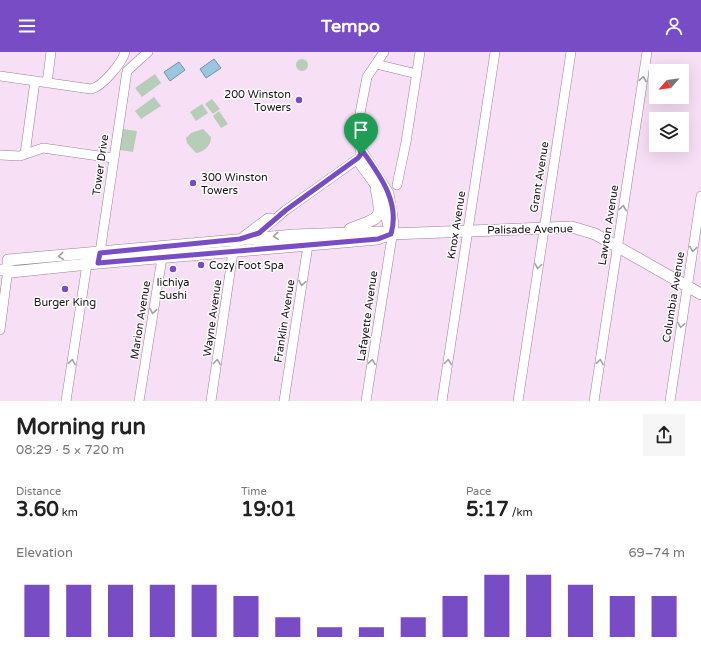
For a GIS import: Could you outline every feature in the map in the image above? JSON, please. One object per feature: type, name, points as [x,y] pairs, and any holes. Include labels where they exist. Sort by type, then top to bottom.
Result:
[{"type":"main road","points":[[308,245],[313,239],[330,239],[340,232],[370,222],[379,216],[380,207],[376,189]]},
{"type":"main road","name":"Palisade Avenue","points":[[391,234],[378,239],[162,258],[95,260],[8,260],[4,270],[11,272],[95,260],[170,246],[240,239],[340,232],[380,232],[391,234],[572,227],[583,229],[617,246],[701,294]]},
{"type":"street","points":[[48,83],[52,52]]},
{"type":"street","points":[[0,76],[91,89],[97,88],[107,78],[125,52]]},
{"type":"street","name":"Tower Drive","points":[[66,401],[95,260],[126,71],[148,52]]},
{"type":"street","points":[[240,239],[259,233],[272,224],[274,219],[357,160],[361,154],[357,129],[367,77],[384,52]]},
{"type":"street","points":[[397,185],[406,142],[420,52]]},
{"type":"street","name":"Knox Avenue","points":[[442,401],[495,52]]},
{"type":"street","name":"Grant Avenue","points":[[518,401],[571,52]]},
{"type":"street","name":"Lawton Avenue","points":[[594,401],[647,52]]},
{"type":"street","points":[[376,64],[417,74]]},
{"type":"street","points":[[26,154],[35,81]]},
{"type":"street","name":"Lafayette Avenue","points":[[359,146],[389,193],[394,224],[391,234],[366,401]]},
{"type":"street","points":[[0,155],[13,156],[26,154],[43,148],[112,158]]},
{"type":"street","points":[[357,160],[383,201],[386,224],[391,234]]},
{"type":"street","name":"Columbia Avenue","points":[[670,401],[701,196]]},
{"type":"street","name":"Wayne Avenue","points":[[211,401],[233,252],[240,239]]},
{"type":"street","name":"Franklin Avenue","points":[[284,401],[308,245]]},
{"type":"street","name":"Marion Avenue","points":[[139,401],[162,258],[170,246]]},
{"type":"street","points":[[0,330],[4,270]]},
{"type":"green space","points":[[300,59],[304,59],[308,65],[304,71],[300,71],[296,67],[296,63]]},
{"type":"green space","points":[[155,74],[161,83],[142,97],[135,88]]},
{"type":"green space","points":[[154,97],[161,106],[141,119],[135,111]]},
{"type":"green space","points":[[212,99],[220,109],[213,114],[205,104]]},
{"type":"green space","points":[[202,104],[208,113],[196,121],[190,112]]},
{"type":"green space","points":[[219,111],[228,124],[221,128],[213,116]]},
{"type":"green space","points":[[123,129],[137,131],[133,152],[120,150]]},
{"type":"green space","points":[[203,129],[211,137],[211,140],[206,148],[196,153],[187,143],[186,138],[191,133]]},
{"type":"water","points":[[214,59],[221,68],[206,78],[200,69]]},
{"type":"water","points":[[179,62],[185,70],[170,81],[164,72]]},
{"type":"place","name":"200 Winston Towers","points":[[299,100]]},
{"type":"place","name":"300 Winston Towers","points":[[193,183]]},
{"type":"place","name":"Cozy Foot Spa","points":[[201,265]]},
{"type":"place","name":"Iichiya Sushi","points":[[173,269]]},
{"type":"place","name":"Burger King","points":[[65,289]]},
{"type":"route","points":[[359,146],[389,193],[394,224],[391,234],[378,239],[98,263],[100,253],[240,239],[259,233],[272,224],[274,219],[358,158],[361,154],[359,146]]}]
